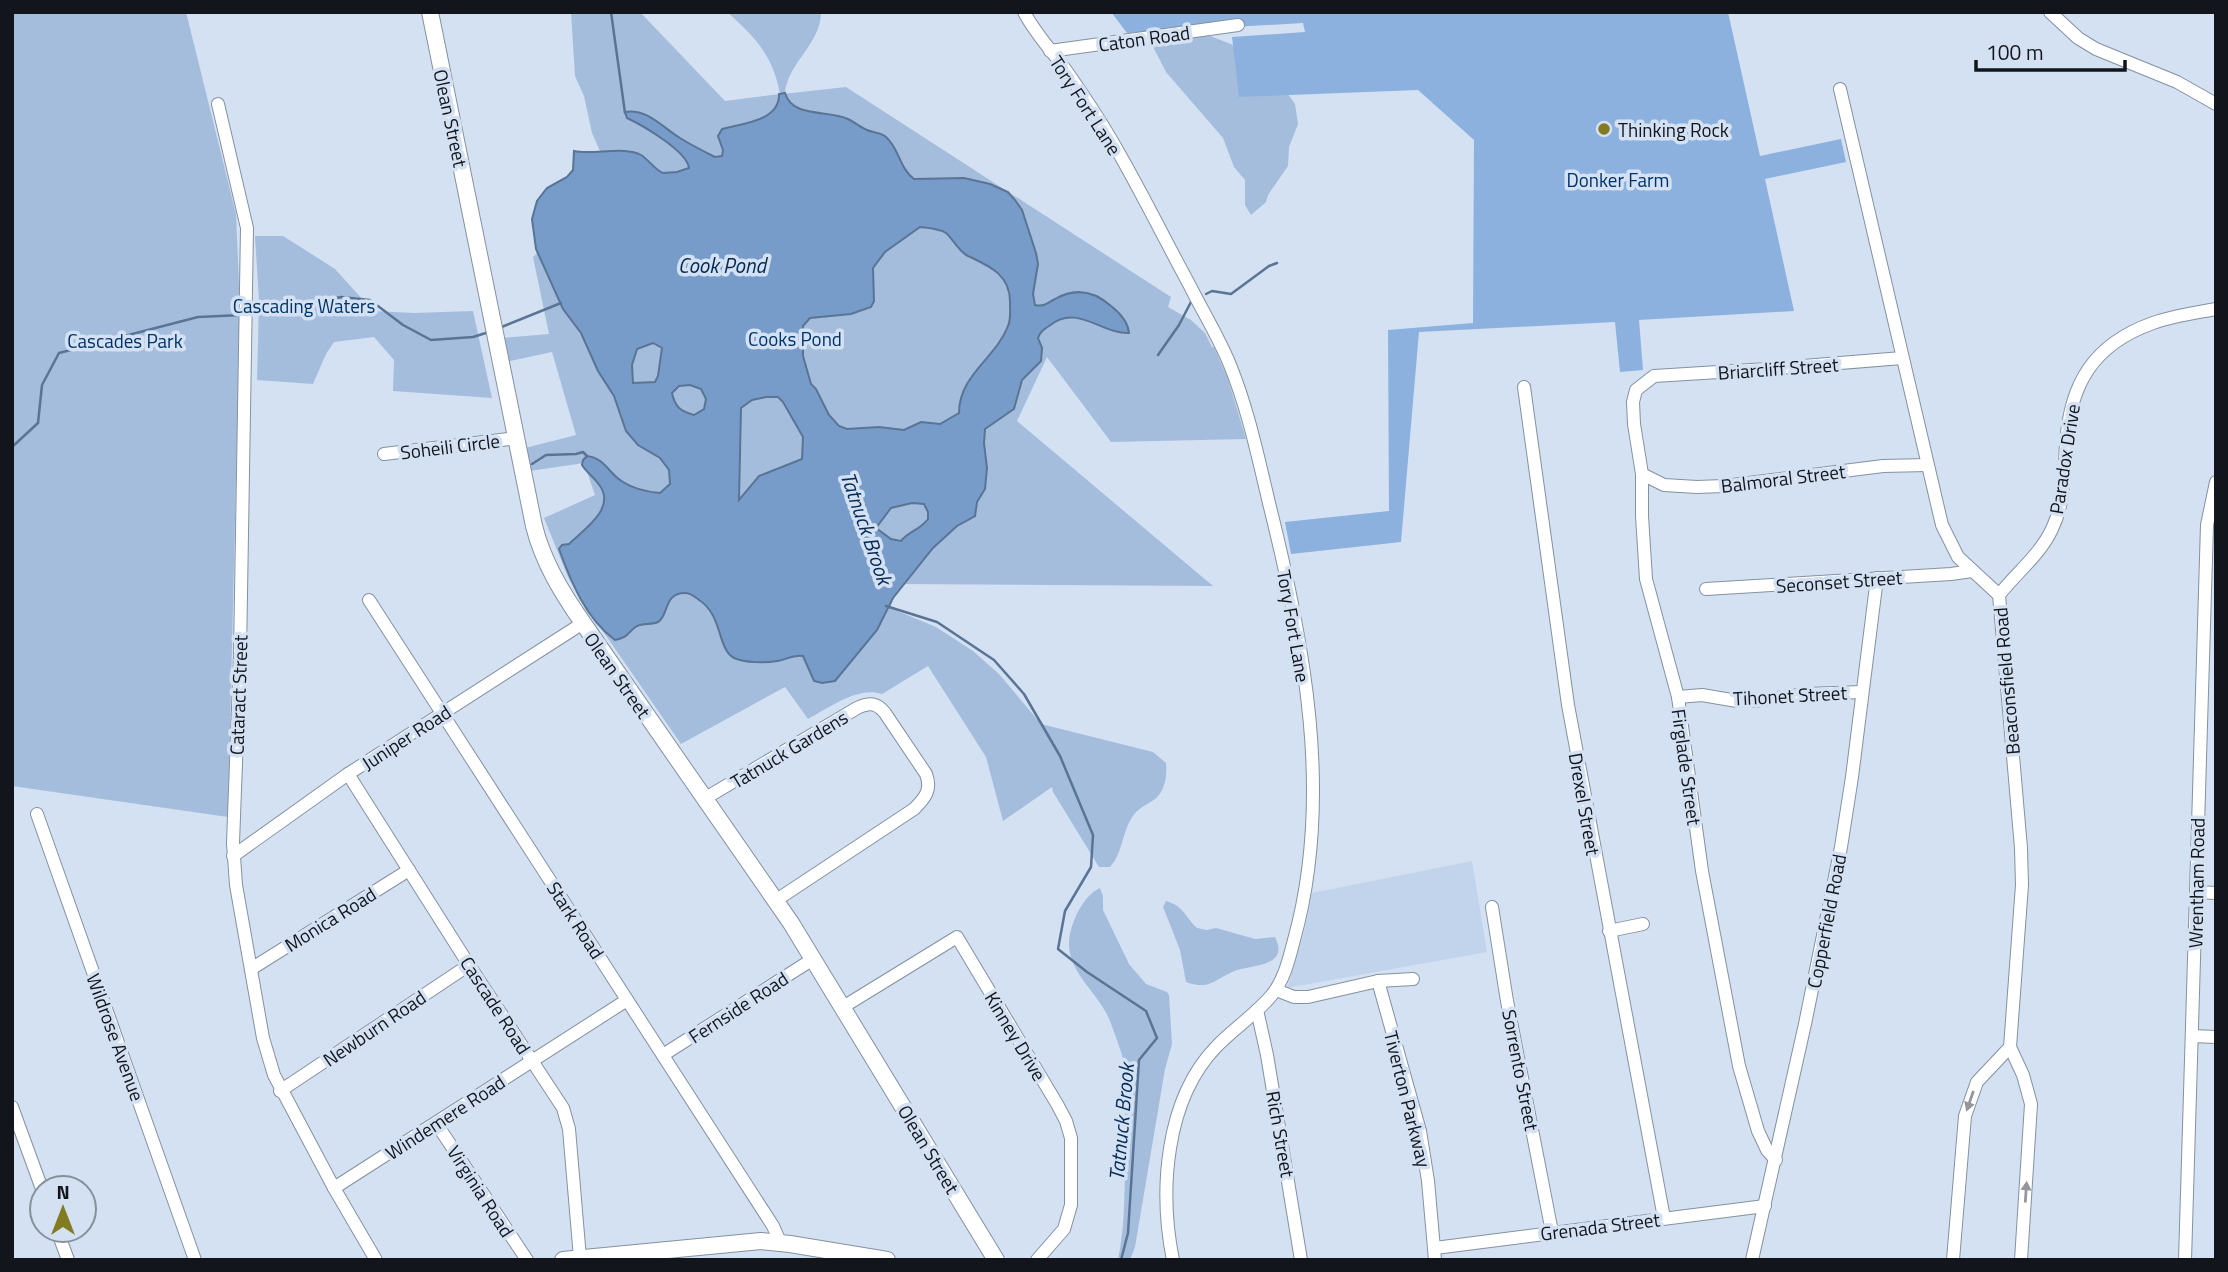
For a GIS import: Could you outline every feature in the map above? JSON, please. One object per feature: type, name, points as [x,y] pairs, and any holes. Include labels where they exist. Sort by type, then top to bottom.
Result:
[{"type":"street","name":"Olean Street","points":[[430,12],[541,549],[562,591],[583,623],[813,959],[996,1260]]},
{"type":"street","name":"Tory Fort Lane","points":[[1024,12],[1115,145],[1226,356],[1242,400],[1290,593],[1309,716],[1314,782],[1312,835],[1295,938],[1286,969],[1276,990],[1213,1050],[1200,1066],[1187,1092],[1174,1132],[1166,1171],[1173,1260]]},
{"type":"street","points":[[2050,12],[2078,38],[2095,49],[2177,82],[2216,104]]},
{"type":"street","name":"Caton Road","points":[[1051,51],[1238,25]]},
{"type":"street","name":"Beaconsfield Road","points":[[1840,89],[1942,525],[1958,557],[1999,595],[2022,885],[2010,1047],[2023,1075],[2031,1104],[2021,1260]]},
{"type":"street","name":"Cataract Street","points":[[218,104],[247,228],[240,655],[233,856],[236,884],[265,1048],[280,1091],[376,1260]]},
{"type":"street","name":"Paradox Drive","points":[[1999,595],[2027,565],[2052,529],[2064,485],[2067,426],[2072,403],[2098,356],[2132,331],[2155,322],[2216,309]]},
{"type":"street","name":"Briarcliff Street","points":[[1654,376],[1902,358]]},
{"type":"street","name":"Firglade Street","points":[[1654,376],[1636,390],[1633,402],[1642,474],[1646,579],[1678,697],[1702,871],[1740,1066],[1758,1131],[1767,1150],[1776,1160]]},
{"type":"street","name":"Drexel Street","points":[[1524,387],[1568,705],[1664,1218]]},
{"type":"street","name":"Soheili Circle","points":[[384,454],[517,438]]},
{"type":"street","name":"Balmoral Street","points":[[1642,474],[1664,485],[1697,488],[1882,466],[1927,465]]},
{"type":"street","name":"Wrentham Road","points":[[2185,1260],[2207,525],[2216,482]]},
{"type":"street","name":"Seconset Street","points":[[1706,589],[1951,574],[1972,570]]},
{"type":"street","name":"Copperfield Road","points":[[1752,1260],[1776,1160],[1841,846],[1877,578]]},
{"type":"street","name":"Stark Road","points":[[369,600],[773,1226],[779,1242]]},
{"type":"street","name":"Juniper Road","points":[[233,856],[348,774],[583,623]]},
{"type":"street","name":"Tihonet Street","points":[[1678,697],[1702,695],[1754,701],[1796,695],[1862,692]]},
{"type":"street","name":"Tatnuck Gardens","points":[[704,799],[861,706],[875,705],[886,713],[926,774],[930,785],[926,796],[914,809],[775,901]]},
{"type":"street","name":"Cascade Road","points":[[348,774],[563,1108],[567,1118],[572,1259]]},
{"type":"street","name":"Wildrose Avenue","points":[[37,814],[195,1260]]},
{"type":"street","name":"Monica Road","points":[[251,969],[409,870]]},
{"type":"street","points":[[2197,892],[2216,893]]},
{"type":"street","name":"Sorrento Street","points":[[1492,907],[1507,1001],[1552,1232]]},
{"type":"street","points":[[1609,931],[1643,924]]},
{"type":"street","name":"Kinney Drive","points":[[843,1007],[957,937],[1057,1104],[1070,1132],[1072,1193],[1068,1220],[1058,1238],[1037,1260]]},
{"type":"street","name":"Fernside Road","points":[[663,1055],[813,959]]},
{"type":"street","name":"Newburn Road","points":[[280,1091],[469,965]]},
{"type":"street","points":[[1276,990],[1294,997],[1308,997],[1378,981],[1413,979]]},
{"type":"street","name":"Tiverton Parkway","points":[[1378,981],[1420,1131],[1435,1254]]},
{"type":"street","name":"Windemere Road","points":[[334,1188],[627,1000]]},
{"type":"street","name":"Rich Street","points":[[1258,1010],[1301,1260]]},
{"type":"street","points":[[2192,1036],[2216,1037]]},
{"type":"street","points":[[1952,1260],[1968,1106],[1977,1083],[2010,1047]]},
{"type":"street","points":[[12,1107],[37,1174]]},
{"type":"street","name":"Virginia Road","points":[[436,1123],[527,1260]]},
{"type":"street","name":"Grenada Street","points":[[1435,1254],[1552,1232],[1765,1206]]},
{"type":"street","points":[[572,1259],[732,1243],[779,1242],[887,1260]]},
{"type":"shaded area","points":[[1472,861],[1487,952],[1287,988],[1304,933],[1312,893]]},
{"type":"green space","name":"Cascades Park","points":[[12,12],[186,12],[236,214],[240,307],[228,817],[12,786]]},
{"type":"green space","name":"Cooks Pond","points":[[571,12],[640,12],[725,101],[780,94],[768,58],[746,30],[727,12],[821,12],[816,34],[792,72],[783,94],[846,87],[1171,297],[1168,307],[1191,320],[1205,333],[1214,347],[1228,379],[1246,439],[1111,442],[1047,357],[1017,421],[1213,586],[899,584],[891,598],[890,608],[936,627],[973,651],[999,674],[1041,724],[1153,752],[1166,763],[1166,779],[1161,791],[1133,816],[1118,855],[1110,867],[1099,867],[1052,787],[1003,821],[986,757],[928,666],[882,694],[873,692],[854,695],[808,719],[785,687],[681,744],[582,601],[568,577],[544,518],[595,495],[584,463],[530,471],[525,448],[576,435],[552,352],[506,362],[501,338],[549,334],[533,257],[576,220],[603,158],[592,133],[584,96],[575,76]]},
{"type":"green space","name":"Donker Farm","points":[[1111,12],[1728,12],[1760,156],[1841,139],[1846,162],[1765,179],[1794,311],[1639,320],[1643,370],[1620,372],[1615,322],[1419,332],[1401,542],[1291,554],[1285,522],[1389,511],[1388,330],[1473,323],[1474,140],[1418,90],[1239,97],[1232,37],[1305,32],[1303,23],[1127,33]]},
{"type":"green space","points":[[1125,26],[1197,31],[1231,44],[1286,91],[1295,104],[1298,124],[1289,147],[1288,166],[1266,202],[1251,215],[1245,205],[1245,180],[1234,167],[1223,138],[1166,72],[1151,43]]},
{"type":"green space","name":"Cascading Waters","points":[[255,236],[283,236],[299,246],[335,269],[373,311],[473,311],[492,398],[393,391],[394,360],[374,337],[334,342],[313,384],[257,380],[259,301]]},
{"type":"green space","points":[[1100,888],[1103,910],[1129,964],[1146,984],[1169,995],[1172,1044],[1165,1069],[1135,1247],[1130,1260],[1118,1260],[1124,1210],[1125,1067],[1110,1021],[1075,967],[1069,947],[1077,913],[1087,898]]},
{"type":"green space","points":[[1166,901],[1181,909],[1197,928],[1216,928],[1255,939],[1275,937],[1278,954],[1268,962],[1237,970],[1207,984],[1186,982],[1180,950],[1163,907]]},
{"type":"water","name":"Cook Pond","points":[[785,93],[795,107],[840,116],[885,136],[914,179],[964,178],[990,184],[1008,192],[1022,210],[1036,253],[1038,264],[1033,294],[1035,305],[1044,305],[1070,293],[1091,294],[1105,301],[1120,314],[1129,333],[1079,318],[1069,318],[1059,320],[1041,333],[1038,338],[1042,348],[1041,361],[1022,380],[1014,409],[985,429],[985,489],[977,502],[975,516],[957,526],[933,548],[893,598],[877,630],[835,681],[822,683],[814,681],[803,656],[761,662],[734,658],[725,647],[707,606],[689,594],[673,597],[658,622],[637,626],[626,636],[615,640],[588,611],[574,587],[559,549],[562,545],[569,544],[589,526],[604,503],[600,486],[582,465],[583,460],[587,456],[593,457],[603,463],[618,479],[641,490],[655,493],[660,493],[670,484],[669,470],[660,458],[638,445],[626,431],[614,396],[598,371],[581,333],[563,309],[536,249],[532,219],[537,201],[547,188],[567,177],[573,170],[574,151],[634,152],[663,173],[689,168],[681,154],[653,132],[627,118],[625,112],[640,113],[654,119],[684,141],[715,157],[722,156],[723,150],[718,136],[722,129],[767,115],[778,103],[779,94]],"holes":[[[920,227],[946,233],[965,254],[992,269],[1003,279],[1009,294],[1010,321],[995,348],[971,377],[965,388],[959,413],[940,424],[921,422],[904,430],[879,427],[847,429],[839,426],[829,415],[811,384],[803,356],[803,326],[810,318],[851,314],[871,307],[874,301],[873,268],[885,252]],[[653,343],[662,348],[655,382],[633,383],[632,365],[637,349]],[[690,385],[701,389],[706,399],[704,409],[694,415],[679,408],[672,393],[679,386]],[[778,397],[803,437],[802,459],[759,476],[739,500],[741,408],[752,400]],[[912,503],[924,504],[928,512],[925,523],[901,541],[891,539],[876,528],[891,508]]]},
{"type":"waterway","name":"Tatnuck Brook","points":[[611,12],[625,113]]},
{"type":"waterway","points":[[1206,294],[1212,291],[1231,294],[1277,263]]},
{"type":"waterway","points":[[249,315],[341,297],[370,300],[403,325],[431,340],[473,337],[489,332]]},
{"type":"waterway","points":[[1158,355],[1192,300]]},
{"type":"waterway","points":[[499,328],[561,303]]},
{"type":"waterway","points":[[12,447],[38,423],[42,385],[59,353],[198,317],[242,315]]},
{"type":"waterway","points":[[532,464],[546,455],[583,452],[587,456]]},
{"type":"waterway","name":"Tatnuck Brook","points":[[886,606],[937,622],[994,660],[1024,694],[1060,756],[1093,835],[1091,867],[1065,911],[1058,949],[1146,1011],[1157,1038],[1139,1060],[1128,1233],[1121,1260]]},
{"type":"place","name":"Thinking Rock","points":[[1604,129]]}]
